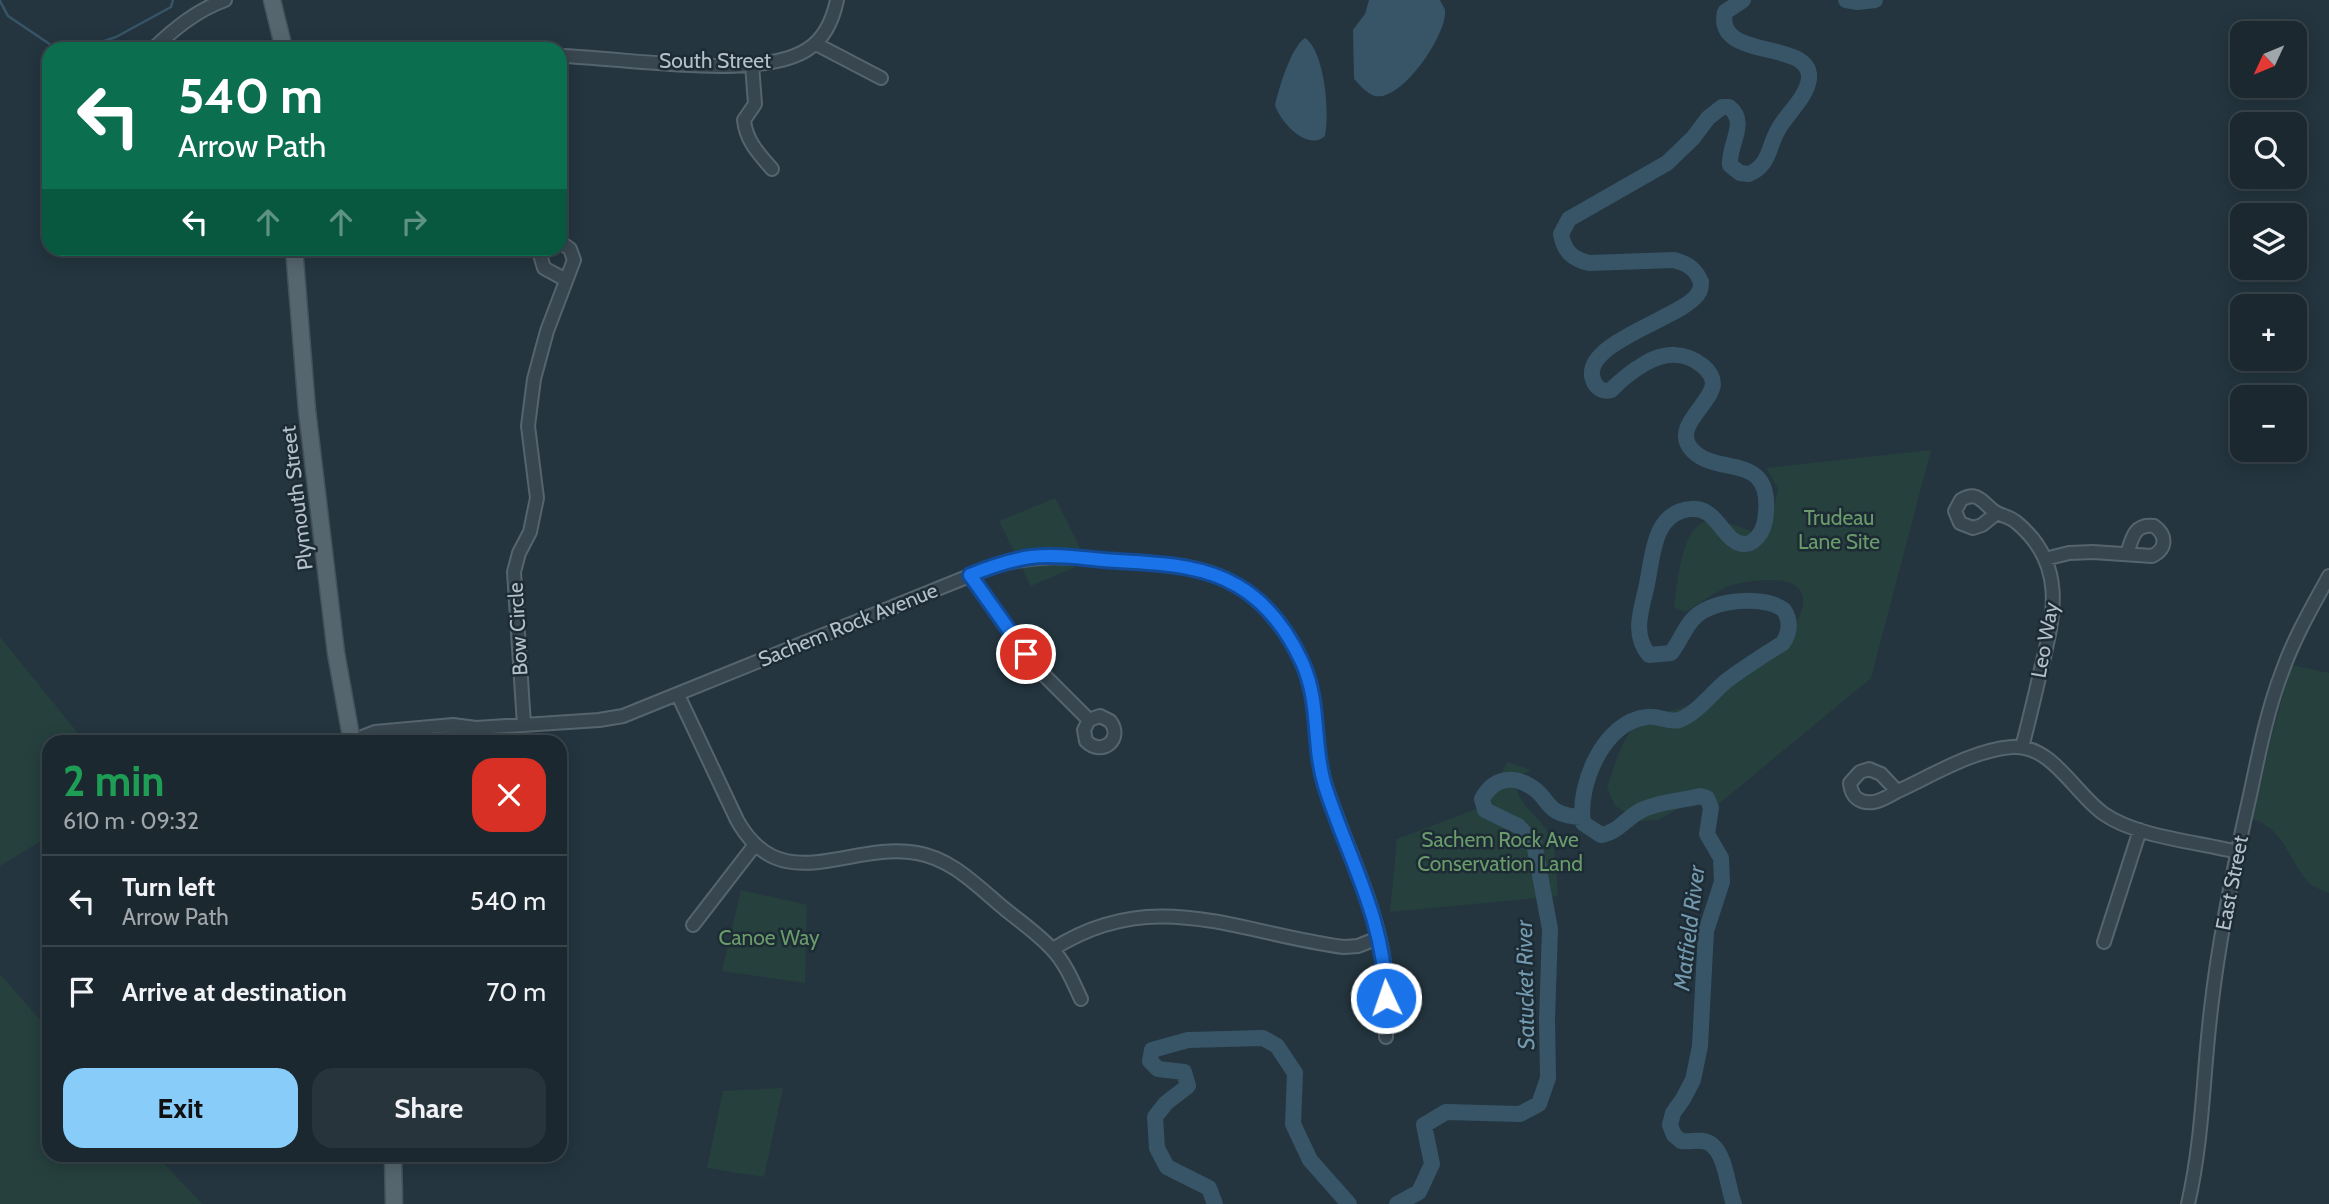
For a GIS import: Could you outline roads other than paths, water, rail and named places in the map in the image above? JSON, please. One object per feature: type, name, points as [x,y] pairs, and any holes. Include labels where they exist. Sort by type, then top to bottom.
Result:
[{"type":"main road","points":[[272,0],[282,42]]},
{"type":"main road","name":"Plymouth Street","points":[[295,256],[307,410],[336,653],[352,735]]},
{"type":"main road","points":[[393,1162],[394,1204]]},
{"type":"street","points":[[161,42],[206,8],[225,0]]},
{"type":"street","points":[[837,0],[830,24],[816,44],[881,78]]},
{"type":"street","name":"South Street","points":[[567,56],[677,64],[752,65],[784,60],[816,44]]},
{"type":"street","points":[[752,65],[755,104],[744,120],[745,129],[752,145],[772,169]]},
{"type":"street","name":"Bow Circle","points":[[524,725],[514,577],[516,562],[528,536],[537,498],[528,426],[530,401],[547,331],[574,257],[567,246]]},
{"type":"street","points":[[542,256],[544,268],[566,280]]},
{"type":"street","name":"Leo Way","points":[[1997,513],[2009,517],[2034,542],[2045,559],[2052,582],[2053,616],[2022,747]]},
{"type":"street","points":[[2045,559],[2079,553],[2127,554]]},
{"type":"street","name":"Sachem Rock Avenue","points":[[368,735],[375,732],[453,725],[475,727],[611,719],[678,695],[970,575],[1017,559],[1056,556],[1203,570],[1252,596],[1282,628],[1297,651],[1309,680],[1316,712],[1322,775],[1360,875],[1378,938],[1385,978],[1385,1037]]},
{"type":"street","points":[[970,575],[1035,666],[1089,720]]},
{"type":"street","name":"East Street","points":[[2188,1204],[2202,1125],[2207,1040],[2215,979],[2237,852],[2277,684],[2329,576]]},
{"type":"street","points":[[678,695],[721,789],[744,834],[754,846],[770,857],[791,862],[824,861],[884,852],[908,852],[929,856],[971,880],[1053,949],[1065,966],[1081,999]]},
{"type":"street","name":"Sachem Rock Avenue","points":[[459,735],[475,727]]},
{"type":"street","points":[[1897,791],[1978,755],[2022,747],[2053,764],[2101,812],[2113,820],[2140,830],[2237,852]]},
{"type":"street","points":[[2104,942],[2140,830]]},
{"type":"street","points":[[693,925],[754,846]]},
{"type":"street","points":[[1053,949],[1074,936],[1093,929],[1126,920],[1154,917],[1199,918],[1344,947],[1358,946],[1378,938]]},
{"type":"water","points":[[1369,0],[1440,0],[1445,10],[1439,34],[1421,64],[1398,88],[1386,95],[1372,95],[1354,79],[1353,30],[1365,14]]},
{"type":"water","points":[[1305,38],[1317,56],[1326,99],[1325,136],[1318,140],[1303,138],[1296,133],[1275,105],[1290,59]]},
{"type":"waterway","points":[[101,42],[171,7],[173,0]]},
{"type":"waterway","name":"Matfield River","points":[[1734,1204],[1717,1150],[1703,1141],[1681,1141],[1674,1135],[1670,1125],[1673,1113],[1693,1080],[1700,1046],[1706,931],[1722,882],[1721,858],[1707,834],[1711,808],[1707,798],[1700,796],[1658,804],[1638,812],[1613,831],[1601,835],[1583,823],[1582,808],[1589,774],[1606,742],[1618,730],[1632,721],[1647,717],[1675,721],[1685,717],[1725,682],[1783,643],[1789,622],[1784,610],[1775,605],[1752,601],[1726,603],[1714,606],[1695,617],[1671,653],[1649,655],[1644,647],[1640,638],[1639,621],[1657,537],[1669,518],[1678,512],[1698,509],[1710,515],[1732,539],[1738,543],[1749,543],[1763,527],[1766,498],[1762,483],[1754,474],[1703,458],[1692,450],[1687,441],[1689,425],[1711,392],[1713,384],[1709,372],[1696,361],[1674,355],[1659,357],[1607,391],[1598,388],[1593,380],[1595,363],[1605,351],[1691,301],[1701,288],[1701,282],[1694,270],[1674,260],[1589,263],[1573,257],[1564,245],[1561,234],[1569,219],[1667,163],[1693,138],[1708,118],[1722,107],[1729,107],[1735,113],[1738,127],[1730,165],[1740,173],[1749,174],[1761,166],[1782,124],[1804,93],[1809,79],[1806,66],[1796,58],[1734,38],[1726,28],[1725,12],[1743,0]]},
{"type":"waterway","name":"Matfield River","points":[[1846,0],[1875,0]]},
{"type":"waterway","points":[[0,1],[8,16],[47,42]]},
{"type":"waterway","name":"Satucket River","points":[[1397,1204],[1419,1192],[1432,1164],[1424,1125],[1446,1112],[1520,1114],[1539,1104],[1548,1078],[1550,929],[1534,843],[1518,826],[1485,810],[1482,799],[1493,785],[1514,780],[1537,791],[1556,811],[1582,817]]},
{"type":"waterway","name":"Satucket River","points":[[1215,1204],[1209,1188],[1167,1167],[1157,1148],[1155,1117],[1166,1103],[1188,1086],[1184,1072],[1158,1069],[1150,1061],[1152,1050],[1188,1040],[1263,1038],[1277,1046],[1295,1073],[1293,1124],[1310,1160],[1349,1204]]},
{"type":"park label","name":"Trudeau Lane Site","points":[[1839,530]]},
{"type":"park label","name":"Sachem Rock Ave Conservation Land","points":[[1500,852]]},
{"type":"park label","name":"Canoe Way","points":[[769,938]]}]
